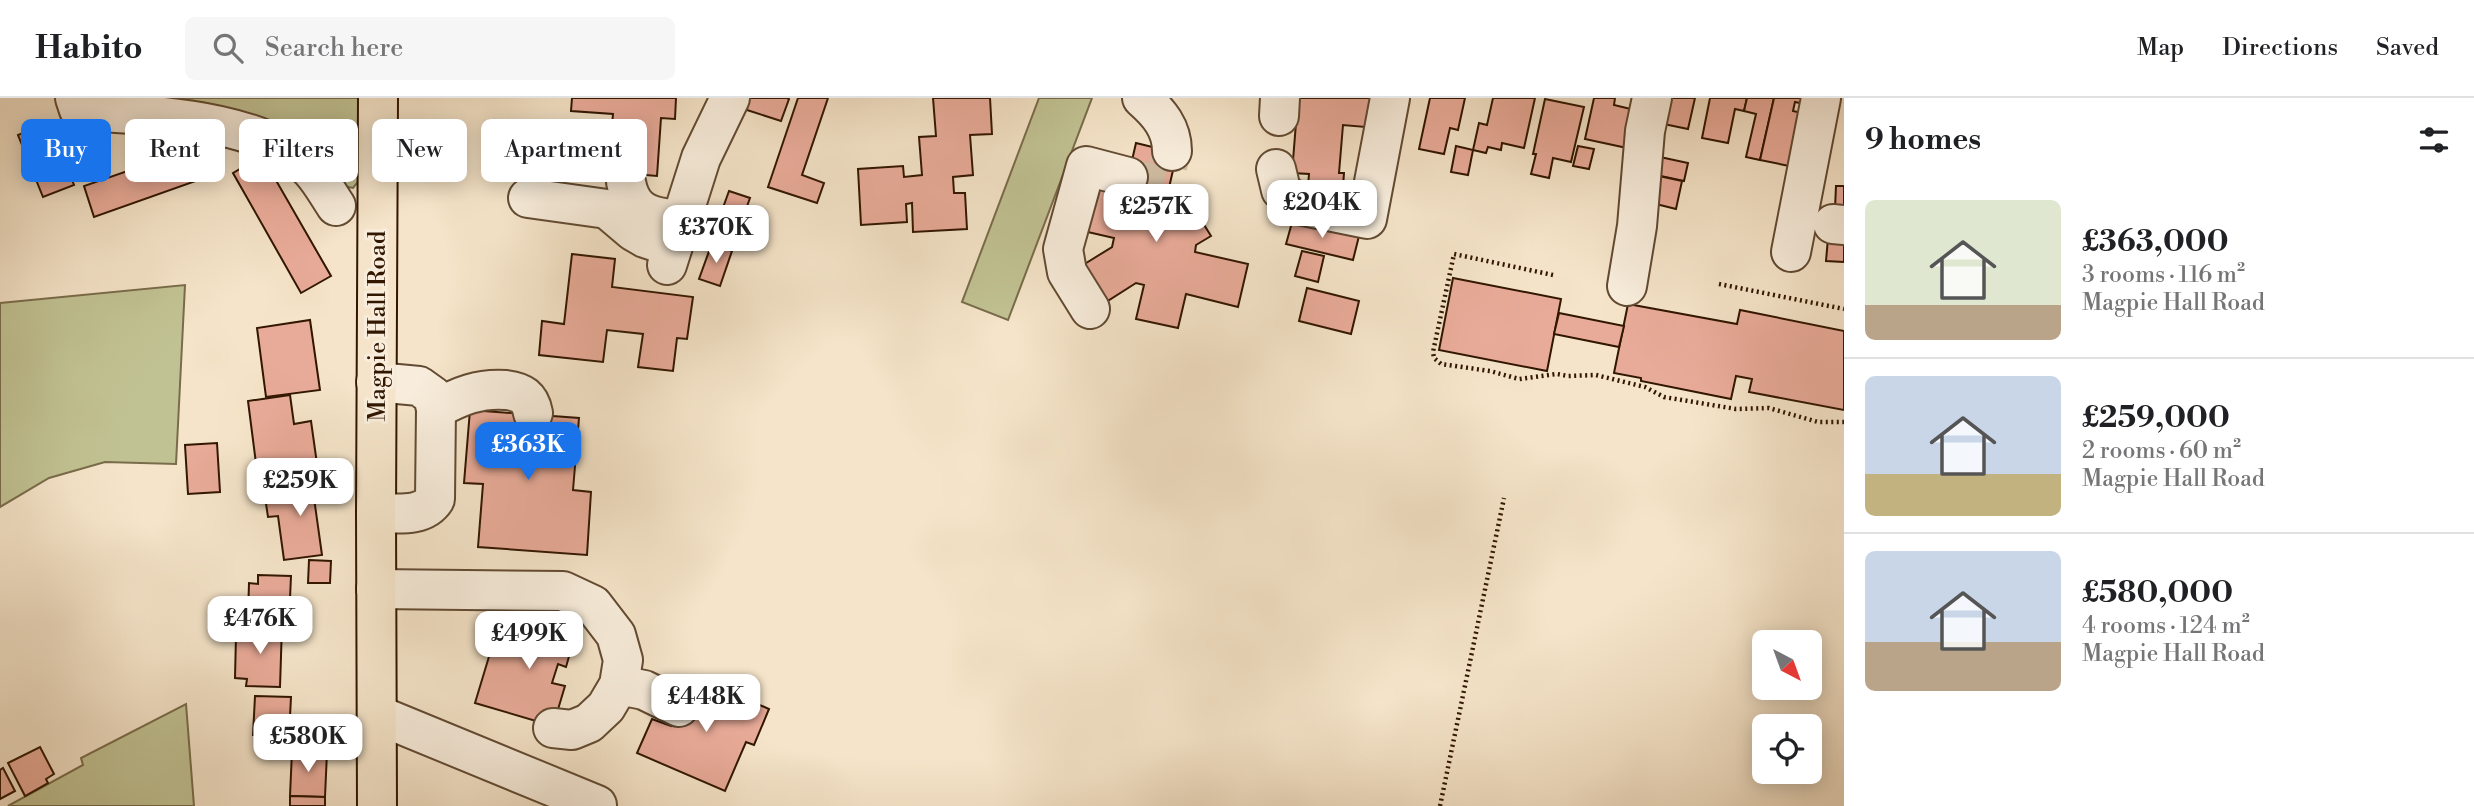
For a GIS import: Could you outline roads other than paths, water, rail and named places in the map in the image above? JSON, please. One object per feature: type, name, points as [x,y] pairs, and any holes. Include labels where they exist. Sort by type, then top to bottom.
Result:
[{"type":"main road","name":"Magpie Hall Road","points":[[377,98],[377,806]]},
{"type":"street","points":[[75,98],[79,110],[190,121],[233,129],[272,143],[310,169],[336,206]]},
{"type":"street","points":[[673,244],[701,158],[730,98]]},
{"type":"street","points":[[1142,98],[1166,124],[1172,137],[1172,151]]},
{"type":"street","points":[[1276,169],[1282,190],[1298,205],[1367,219],[1390,98]]},
{"type":"street","points":[[1627,286],[1637,226],[1645,131],[1652,98]]},
{"type":"street","points":[[1791,252],[1821,98]]},
{"type":"street","points":[[1090,309],[1068,272],[1063,249],[1069,225],[1086,166],[1128,177]]},
{"type":"street","points":[[625,182],[628,195],[634,204],[654,217],[673,244]]},
{"type":"street","points":[[528,198],[607,209],[645,238],[673,244]]},
{"type":"street","points":[[376,382],[419,386],[433,396],[436,409],[435,499],[430,507],[418,512],[376,513]]},
{"type":"street","points":[[436,409],[465,394],[486,389],[519,391],[526,396],[533,413]]},
{"type":"street","points":[[376,589],[563,591],[593,605],[616,635],[623,660],[619,685],[606,707],[589,723],[572,730],[553,728]]},
{"type":"street","points":[[619,685],[644,690],[679,707]]},
{"type":"street","points":[[378,715],[597,805]]},
{"type":"tunnel","points":[[1128,177],[1163,186],[1172,151]]}]
